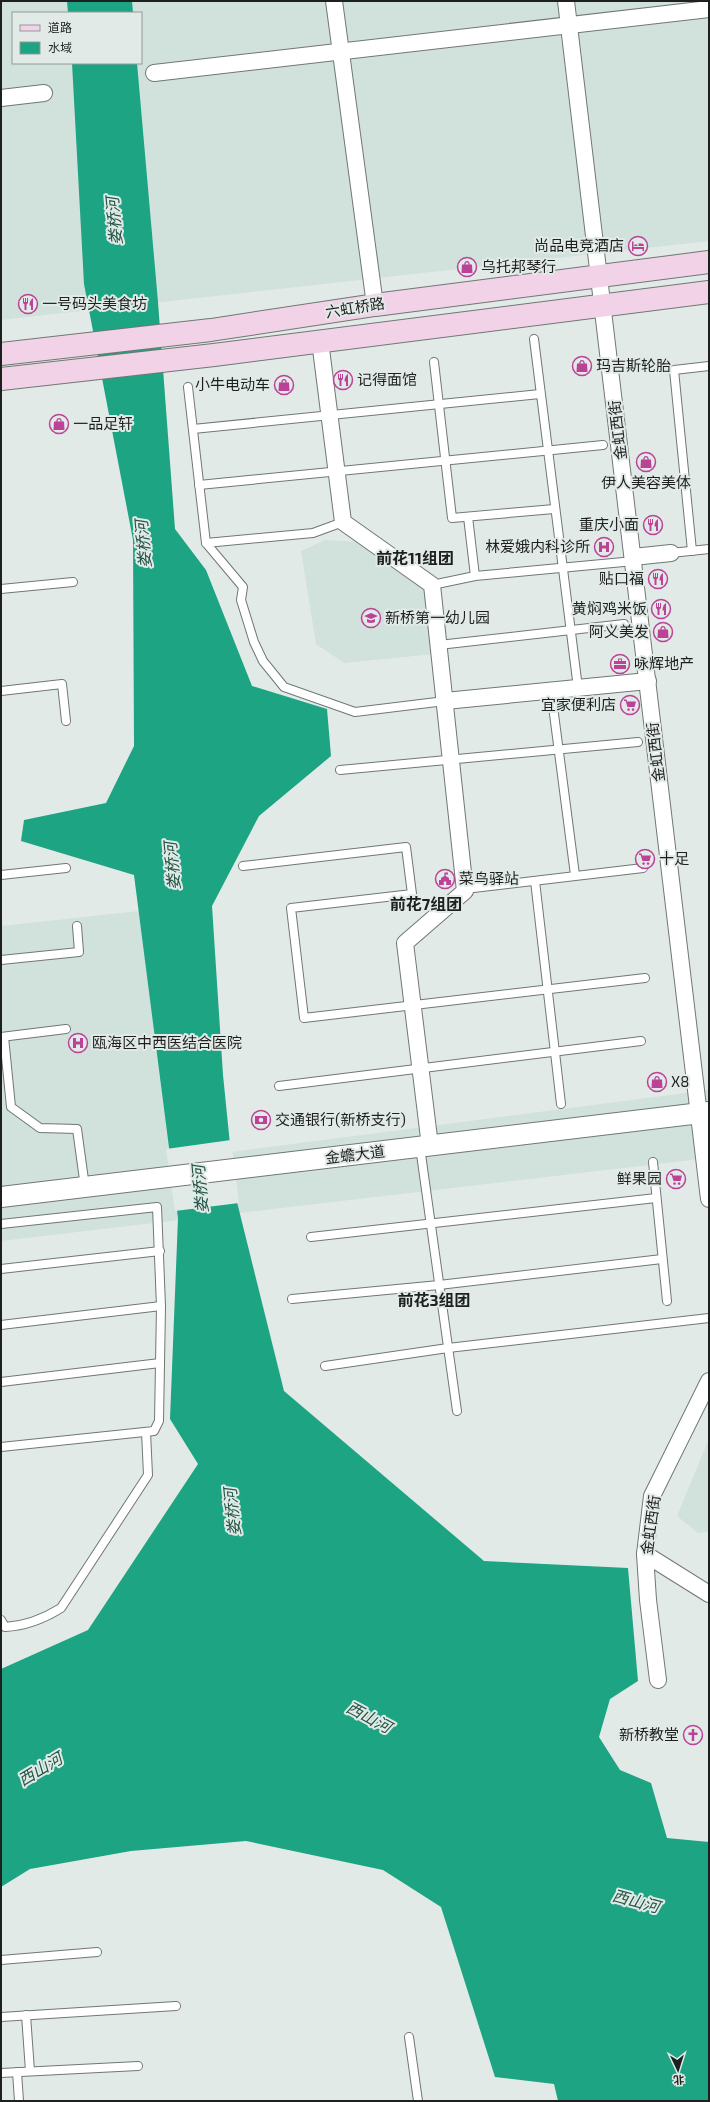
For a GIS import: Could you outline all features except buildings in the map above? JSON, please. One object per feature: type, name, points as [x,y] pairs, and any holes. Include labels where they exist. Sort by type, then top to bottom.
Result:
[{"type":"main road","name":"六虹桥路","points":[[1,354],[211,330],[375,304],[709,262]]},
{"type":"main road","name":"六虹桥路","points":[[1,379],[214,355],[709,292]]},
{"type":"street","points":[[334,1],[375,304]]},
{"type":"street","name":"金虹西街","points":[[566,1],[599,276],[604,305],[648,681],[704,1112],[709,1193]]},
{"type":"street","points":[[154,73],[709,9]]},
{"type":"street","points":[[1,98],[44,93]]},
{"type":"street","points":[[320,341],[343,522],[432,585],[465,891],[405,944],[420,1068],[425,1147]]},
{"type":"street","points":[[634,559],[671,553]]},
{"type":"street","points":[[445,702],[648,681]]},
{"type":"street","name":"金蟾大道","points":[[1,1197],[425,1147],[704,1112]]},
{"type":"street","name":"金虹西街","points":[[658,1680],[645,1554],[652,1496],[709,1381]]},
{"type":"street","points":[[645,1554],[709,1594]]},
{"type":"lane","points":[[534,340],[554,508],[578,688]]},
{"type":"lane","points":[[434,362],[452,518],[554,508]]},
{"type":"lane","points":[[692,551],[674,370],[709,366]]},
{"type":"lane","points":[[188,387],[206,544],[243,587],[241,600],[254,642],[263,661],[284,687],[355,712],[445,702]]},
{"type":"lane","points":[[193,429],[540,394]]},
{"type":"lane","points":[[199,485],[603,445]]},
{"type":"lane","points":[[468,517],[475,576]]},
{"type":"lane","points":[[206,544],[313,533],[343,522]]},
{"type":"lane","points":[[671,553],[709,549]]},
{"type":"lane","points":[[432,585],[475,576],[562,568],[634,559]]},
{"type":"lane","points":[[1,590],[72,582]]},
{"type":"lane","points":[[438,645],[624,624]]},
{"type":"lane","points":[[1,691],[62,684],[66,721]]},
{"type":"lane","points":[[551,691],[575,875]]},
{"type":"lane","points":[[340,770],[558,748],[638,742]]},
{"type":"lane","points":[[243,866],[406,847],[412,894],[291,908],[304,1018],[645,978]]},
{"type":"lane","points":[[1,874],[66,868]]},
{"type":"lane","points":[[465,889],[642,868]]},
{"type":"lane","points":[[535,880],[561,1104]]},
{"type":"lane","points":[[1,960],[79,952],[77,926]]},
{"type":"lane","points":[[66,1029],[2,1037],[11,1106],[40,1128],[77,1129],[85,1187]]},
{"type":"lane","points":[[279,1086],[642,1041]]},
{"type":"lane","points":[[425,1147],[431,1225],[457,1411]]},
{"type":"lane","points":[[653,1162],[667,1301]]},
{"type":"lane","points":[[310,1237],[431,1225],[656,1198]]},
{"type":"lane","points":[[1,1224],[157,1207],[160,1251],[161,1306],[159,1421],[154,1431],[1,1447]]},
{"type":"lane","points":[[1,1269],[160,1251]]},
{"type":"lane","points":[[292,1299],[439,1285],[662,1259]]},
{"type":"lane","points":[[1,1324],[161,1306]]},
{"type":"lane","points":[[325,1366],[448,1348],[709,1318]]},
{"type":"lane","points":[[1,1382],[160,1363]]},
{"type":"lane","points":[[1,1620],[5,1627],[15,1626],[52,1614],[61,1608],[148,1475],[146,1432]]},
{"type":"lane","points":[[1,1960],[97,1952]]},
{"type":"lane","points":[[1,2017],[176,2006]]},
{"type":"lane","points":[[26,2015],[30,2071]]},
{"type":"lane","points":[[409,2037],[418,2101]]},
{"type":"lane","points":[[1,2073],[138,2066]]},
{"type":"lane","points":[[17,2072],[19,2101]]},
{"type":"shaded area","points":[[1,1],[709,1],[709,241],[1,320]]},
{"type":"shaded area","name":"新桥第一幼儿园","points":[[325,540],[363,542],[428,591],[434,654],[344,663],[316,644],[301,551]]},
{"type":"shaded area","points":[[139,911],[170,1160],[709,1090],[709,1158],[1,1241],[1,926]]},
{"type":"shaded area","points":[[709,1439],[709,1532],[698,1533],[677,1516]]},
{"type":"water","points":[[67,1],[132,1],[133,12],[68,12]]},
{"type":"water","points":[[72,64],[137,64],[158,302],[175,529],[206,570],[252,686],[327,709],[331,756],[259,816],[212,906],[223,1075],[235,1194],[284,1391],[484,1561],[628,1568],[638,1681],[610,1699],[599,1737],[620,1770],[651,1783],[667,1838],[709,1842],[709,2101],[558,2101],[554,2084],[495,2077],[441,1907],[383,1870],[246,1841],[131,1851],[30,1869],[1,1887],[1,1669],[88,1630],[198,1464],[170,1419],[178,1218],[134,875],[21,841],[24,820],[106,803],[134,746],[133,540],[84,284]]},
{"type":"pier","points":[[231,1140],[239,1203],[175,1211],[166,1149]]},
{"type":"place","name":"尚品电竞酒店","points":[[638,246]]},
{"type":"place","name":"乌托邦琴行","points":[[467,267]]},
{"type":"place","name":"一号码头美食坊","points":[[28,304]]},
{"type":"place","name":"玛吉斯轮胎","points":[[582,366]]},
{"type":"place","name":"记得面馆","points":[[343,380]]},
{"type":"place","name":"小牛电动车","points":[[284,385]]},
{"type":"place","name":"一品足轩","points":[[59,424]]},
{"type":"place","name":"伊人美容美体","points":[[646,462]]},
{"type":"place","name":"重庆小面","points":[[653,525]]},
{"type":"place","name":"林爱娥内科诊所","points":[[604,547]]},
{"type":"place","name":"贴口福","points":[[658,579]]},
{"type":"place","name":"黄焖鸡米饭","points":[[661,609]]},
{"type":"place","name":"新桥第一幼儿园","points":[[371,618]]},
{"type":"place","name":"阿义美发","points":[[663,632]]},
{"type":"place","name":"咏辉地产","points":[[620,664]]},
{"type":"place","name":"宜家便利店","points":[[630,705]]},
{"type":"place","name":"十足","points":[[645,859]]},
{"type":"place","name":"菜鸟驿站","points":[[445,879]]},
{"type":"place","name":"瓯海区中西医结合医院","points":[[78,1043]]},
{"type":"place","name":"X8","points":[[657,1082]]},
{"type":"place","name":"交通银行(新桥支行)","points":[[261,1120]]},
{"type":"place","name":"鲜果园","points":[[676,1179]]},
{"type":"place","name":"新桥教堂","points":[[693,1735]]},
{"type":"district","name":"前花11组团","points":[[415,558]]},
{"type":"district","name":"前花7组团","points":[[426,904]]},
{"type":"district","name":"前花3组团","points":[[434,1300]]},
{"type":"water label","name":"娄桥河","points":[[114,221]]},
{"type":"water label","name":"娄桥河","points":[[143,544]]},
{"type":"water label","name":"娄桥河","points":[[172,866]]},
{"type":"water label","name":"娄桥河","points":[[200,1189]]},
{"type":"water label","name":"娄桥河","points":[[232,1512]]},
{"type":"water label","name":"西山河","points":[[369,1717]]},
{"type":"water label","name":"西山河","points":[[40,1769]]},
{"type":"water label","name":"西山河","points":[[636,1901]]}]
